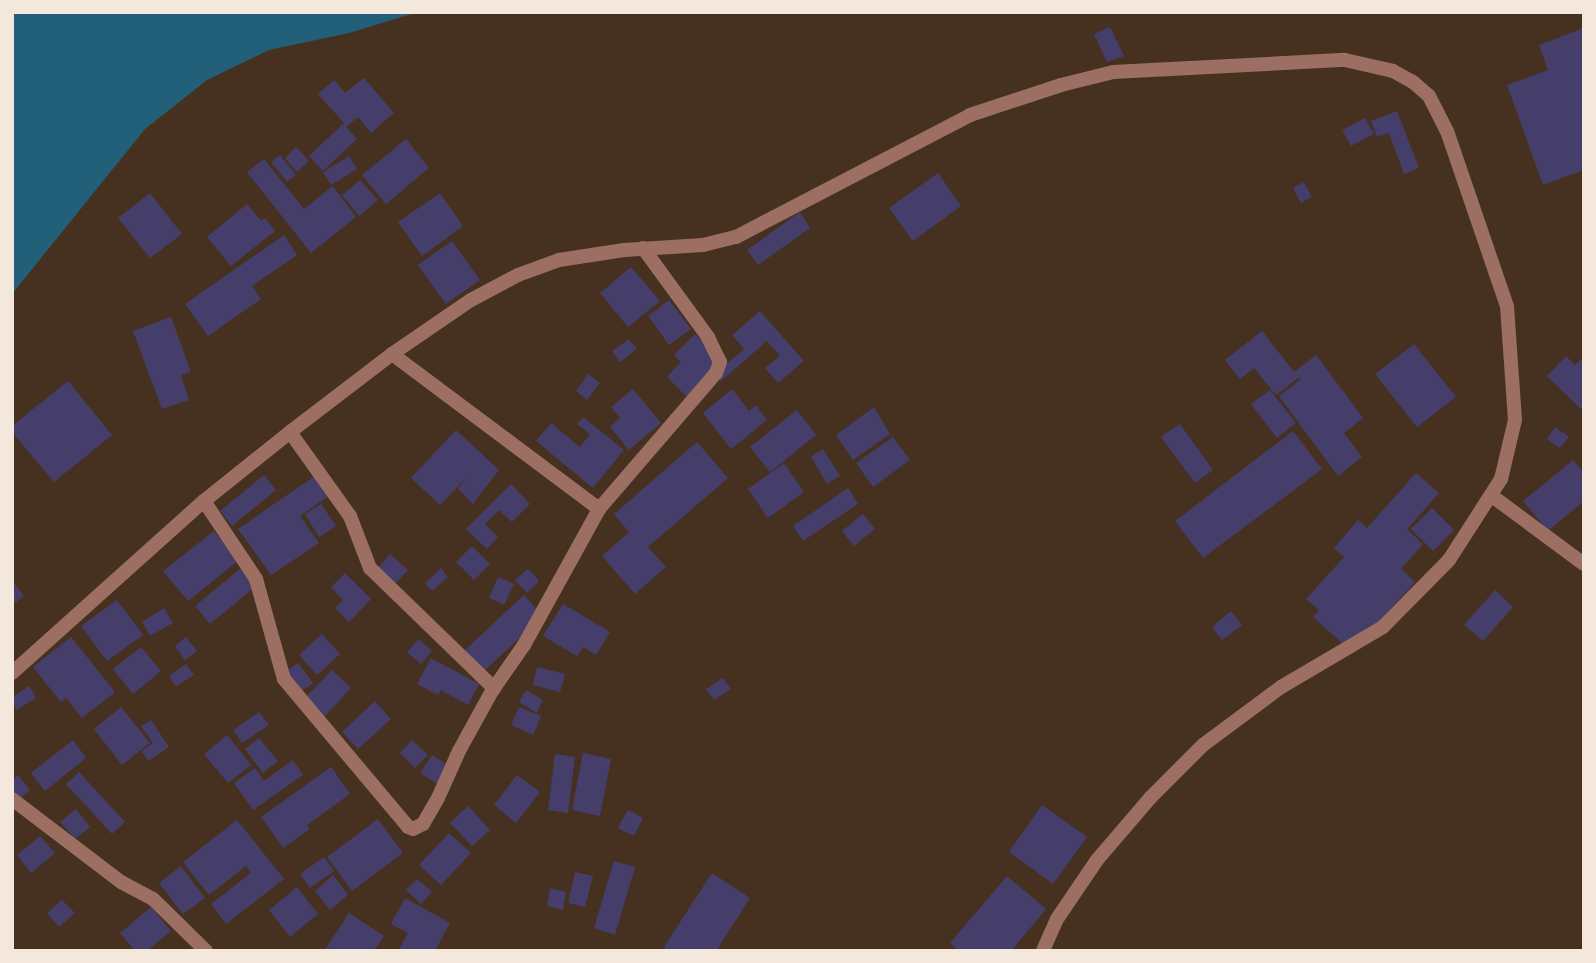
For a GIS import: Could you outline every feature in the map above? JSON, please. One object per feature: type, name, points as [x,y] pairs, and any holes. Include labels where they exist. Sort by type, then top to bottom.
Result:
[{"type":"street","points":[[12,673],[204,501],[290,432],[392,354],[471,300],[518,275],[559,260],[643,248],[703,245],[736,237],[970,115],[1100,75],[1345,60],[1393,71],[1413,82],[1429,96],[1447,131],[1507,306],[1515,420],[1509,454],[1492,496],[1449,561],[1383,627],[1281,687],[1203,746],[1152,797],[1097,860],[1057,919],[1043,951]]},
{"type":"street","points":[[204,501],[256,579],[284,679],[408,827],[413,829],[423,824],[494,688],[524,645],[599,509],[716,373],[720,362],[708,337],[643,248]]},
{"type":"street","points":[[392,354],[599,509]]},
{"type":"street","points":[[290,432],[350,516],[370,568],[494,688]]},
{"type":"street","points":[[1492,496],[1584,564]]},
{"type":"street","points":[[12,799],[121,882],[153,899],[206,951]]},
{"type":"water","points":[[12,12],[418,12],[349,33],[269,50],[207,80],[145,129],[12,294]]},
{"type":"building","points":[[1110,27],[1124,56],[1107,62],[1094,34]]},
{"type":"building","points":[[1584,28],[1584,170],[1543,185],[1507,85],[1548,70],[1539,45]]},
{"type":"building","points":[[364,78],[394,113],[371,133],[358,117],[346,127],[357,139],[323,171],[309,156],[344,123],[318,94],[334,80],[345,93]]},
{"type":"building","points":[[1397,111],[1419,168],[1404,174],[1389,133],[1377,137],[1371,121]]},
{"type":"building","points":[[1365,118],[1374,134],[1351,146],[1342,130]]},
{"type":"building","points":[[406,139],[429,168],[386,204],[362,175]]},
{"type":"building","points":[[296,147],[309,161],[297,172],[285,158]]},
{"type":"building","points":[[280,155],[296,175],[287,182],[271,162]]},
{"type":"building","points":[[349,156],[357,169],[331,185],[323,172]]},
{"type":"building","points":[[264,159],[304,209],[333,186],[356,217],[311,253],[247,172]]},
{"type":"building","points":[[938,173],[961,206],[913,241],[889,208]]},
{"type":"building","points":[[360,180],[378,200],[359,216],[342,195]]},
{"type":"building","points":[[1304,182],[1312,197],[1301,203],[1293,188]]},
{"type":"building","points":[[150,193],[182,234],[150,258],[118,218]]},
{"type":"building","points":[[440,193],[463,226],[422,256],[398,222]]},
{"type":"building","points":[[247,204],[261,221],[265,218],[275,231],[231,266],[207,237]]},
{"type":"building","points":[[800,212],[810,228],[758,265],[747,250]]},
{"type":"building","points":[[284,235],[297,255],[252,286],[261,299],[208,336],[185,304]]},
{"type":"building","points":[[452,241],[480,280],[446,304],[418,265]]},
{"type":"building","points":[[631,267],[660,301],[628,327],[600,293]]},
{"type":"building","points":[[669,300],[691,329],[669,345],[648,316]]},
{"type":"building","points":[[760,311],[804,361],[778,383],[765,368],[780,356],[767,341],[721,381],[715,374],[744,349],[732,335]]},
{"type":"building","points":[[171,317],[191,372],[181,375],[189,400],[162,409],[133,331]]},
{"type":"building","points":[[1262,331],[1294,372],[1316,355],[1363,418],[1344,433],[1362,457],[1338,476],[1279,396],[1300,380],[1299,377],[1276,395],[1254,368],[1240,379],[1225,360]]},
{"type":"building","points":[[695,334],[723,361],[687,397],[667,377],[681,362],[674,355]]},
{"type":"building","points":[[629,339],[637,349],[620,362],[612,351]]},
{"type":"building","points":[[1414,344],[1456,397],[1417,427],[1375,374]]},
{"type":"building","points":[[1566,356],[1575,365],[1584,356],[1584,412],[1547,376]]},
{"type":"building","points":[[588,374],[600,383],[587,400],[576,391]]},
{"type":"building","points":[[68,381],[112,435],[54,482],[12,432],[12,426]]},
{"type":"building","points":[[633,389],[661,423],[629,450],[610,427],[620,418],[611,407]]},
{"type":"building","points":[[732,389],[749,411],[756,405],[767,420],[731,449],[703,413]]},
{"type":"building","points":[[1270,390],[1296,423],[1277,438],[1251,404]]},
{"type":"building","points":[[874,407],[890,434],[853,460],[836,435]]},
{"type":"building","points":[[797,410],[816,435],[770,472],[750,447]]},
{"type":"building","points":[[583,417],[624,450],[593,488],[536,441],[551,423],[580,447],[590,434],[577,424]]},
{"type":"building","points":[[1180,424],[1213,470],[1195,483],[1161,437]]},
{"type":"building","points":[[1555,427],[1569,437],[1560,448],[1547,439]]},
{"type":"building","points":[[456,430],[499,470],[473,504],[458,488],[469,475],[440,505],[411,478]]},
{"type":"building","points":[[1293,431],[1322,469],[1203,558],[1175,521]]},
{"type":"building","points":[[893,437],[910,460],[873,487],[856,463]]},
{"type":"building","points":[[697,442],[728,478],[648,547],[666,567],[635,594],[602,556],[629,532],[614,514]]},
{"type":"building","points":[[823,449],[840,476],[827,484],[811,457]]},
{"type":"building","points":[[1573,460],[1584,473],[1584,501],[1548,531],[1523,501]]},
{"type":"building","points":[[784,463],[804,492],[768,518],[748,489]]},
{"type":"building","points":[[1416,473],[1439,493],[1407,529],[1423,544],[1401,569],[1415,582],[1352,652],[1313,617],[1319,610],[1306,599],[1344,557],[1334,548],[1358,520],[1367,528]]},
{"type":"building","points":[[264,475],[276,490],[232,526],[220,511]]},
{"type":"building","points":[[316,475],[330,495],[300,516],[319,543],[271,575],[238,529]]},
{"type":"building","points":[[511,484],[530,504],[512,522],[499,510],[485,524],[498,537],[487,549],[466,529]]},
{"type":"building","points":[[848,488],[858,504],[803,541],[793,526]]},
{"type":"building","points":[[321,504],[336,526],[319,537],[305,514]]},
{"type":"building","points":[[1432,508],[1454,530],[1433,551],[1411,529]]},
{"type":"building","points":[[863,514],[875,529],[854,546],[842,531]]},
{"type":"building","points":[[214,531],[238,561],[188,601],[163,571]]},
{"type":"building","points":[[472,546],[490,564],[474,580],[456,562]]},
{"type":"building","points":[[390,554],[408,570],[394,585],[376,570]]},
{"type":"building","points":[[441,568],[448,577],[432,591],[425,583]]},
{"type":"building","points":[[240,569],[255,587],[210,624],[195,606]]},
{"type":"building","points":[[528,569],[539,581],[527,593],[515,580]]},
{"type":"building","points":[[345,573],[371,599],[349,622],[335,608],[343,600],[331,587]]},
{"type":"building","points":[[498,577],[514,584],[504,605],[489,598]]},
{"type":"building","points":[[12,580],[24,596],[12,605]]},
{"type":"building","points":[[1495,590],[1513,607],[1483,641],[1464,625]]},
{"type":"building","points":[[524,595],[543,616],[483,672],[463,652]]},
{"type":"building","points":[[117,600],[143,635],[107,661],[81,626]]},
{"type":"building","points":[[563,604],[610,632],[596,655],[583,647],[577,656],[543,636]]},
{"type":"building","points":[[164,608],[173,623],[150,636],[142,622]]},
{"type":"building","points":[[1231,611],[1242,625],[1222,640],[1212,627]]},
{"type":"building","points":[[322,634],[340,654],[317,675],[299,655]]},
{"type":"building","points":[[71,637],[115,692],[82,718],[66,698],[61,702],[33,667]]},
{"type":"building","points":[[186,637],[197,651],[185,660],[175,646]]},
{"type":"building","points":[[419,639],[432,651],[421,664],[407,652]]},
{"type":"building","points":[[141,647],[161,671],[133,694],[113,669]]},
{"type":"building","points":[[431,658],[479,684],[468,705],[441,690],[438,695],[417,684]]},
{"type":"building","points":[[298,663],[313,683],[300,692],[285,672]]},
{"type":"building","points":[[186,664],[194,675],[176,686],[169,676]]},
{"type":"building","points":[[537,667],[565,674],[560,692],[533,685]]},
{"type":"building","points":[[332,670],[351,688],[325,716],[305,698]]},
{"type":"building","points":[[723,678],[731,689],[714,700],[706,689]]},
{"type":"building","points":[[29,686],[36,698],[16,710],[12,697]]},
{"type":"building","points":[[526,690],[543,700],[537,713],[519,702]]},
{"type":"building","points":[[375,701],[391,719],[358,749],[342,732]]},
{"type":"building","points":[[121,707],[150,743],[122,765],[94,729]]},
{"type":"building","points":[[519,707],[541,716],[533,735],[511,725]]},
{"type":"building","points":[[259,712],[269,725],[242,743],[233,730]]},
{"type":"building","points":[[151,720],[169,747],[148,761],[142,751],[153,743],[141,726]]},
{"type":"building","points":[[227,735],[251,765],[228,783],[204,754]]},
{"type":"building","points":[[259,738],[278,761],[263,773],[245,749]]},
{"type":"building","points":[[73,740],[86,758],[45,791],[31,773]]},
{"type":"building","points":[[412,740],[428,755],[415,768],[400,753]]},
{"type":"building","points":[[583,753],[611,759],[600,816],[572,810]]},
{"type":"building","points":[[555,754],[575,757],[568,813],[548,810]]},
{"type":"building","points":[[432,755],[452,768],[441,786],[420,773]]},
{"type":"building","points":[[293,760],[303,775],[253,810],[234,783],[255,768],[264,781]]},
{"type":"building","points":[[331,767],[350,794],[307,825],[310,829],[283,848],[261,817]]},
{"type":"building","points":[[79,772],[125,822],[112,834],[66,784]]},
{"type":"building","points":[[18,775],[30,790],[16,802],[12,797],[12,780]]},
{"type":"building","points":[[517,775],[540,792],[516,823],[494,805]]},
{"type":"building","points":[[1042,805],[1087,837],[1053,884],[1009,852]]},
{"type":"building","points":[[468,806],[490,830],[472,846],[450,823]]},
{"type":"building","points":[[76,809],[90,827],[75,839],[60,822]]},
{"type":"building","points":[[628,810],[643,818],[634,836],[618,828]]},
{"type":"building","points":[[378,819],[403,853],[352,891],[327,857]]},
{"type":"building","points":[[237,820],[284,879],[226,924],[211,904],[251,873],[246,866],[209,895],[183,862]]},
{"type":"building","points":[[449,833],[471,853],[441,885],[419,865]]},
{"type":"building","points":[[40,836],[55,853],[31,873],[17,855]]},
{"type":"building","points":[[324,857],[334,871],[310,888],[300,874]]},
{"type":"building","points":[[614,861],[635,867],[615,935],[594,928]]},
{"type":"building","points":[[181,866],[205,898],[183,914],[159,883]]},
{"type":"building","points":[[575,872],[593,876],[585,907],[568,903]]},
{"type":"building","points":[[712,873],[750,898],[716,951],[669,951],[664,947]]},
{"type":"building","points":[[333,875],[348,895],[330,910],[315,891]]},
{"type":"building","points":[[1007,876],[1046,909],[1011,951],[959,951],[950,943]]},
{"type":"building","points":[[417,879],[432,892],[421,904],[406,890]]},
{"type":"building","points":[[297,887],[318,914],[290,937],[269,910]]},
{"type":"building","points":[[550,888],[566,892],[563,910],[547,906]]},
{"type":"building","points":[[405,898],[450,923],[435,951],[398,951],[408,933],[391,924]]},
{"type":"building","points":[[62,900],[75,913],[59,927],[47,913]]},
{"type":"building","points":[[151,907],[171,931],[147,951],[135,951],[120,933]]},
{"type":"building","points":[[349,913],[384,936],[374,951],[324,951]]}]
